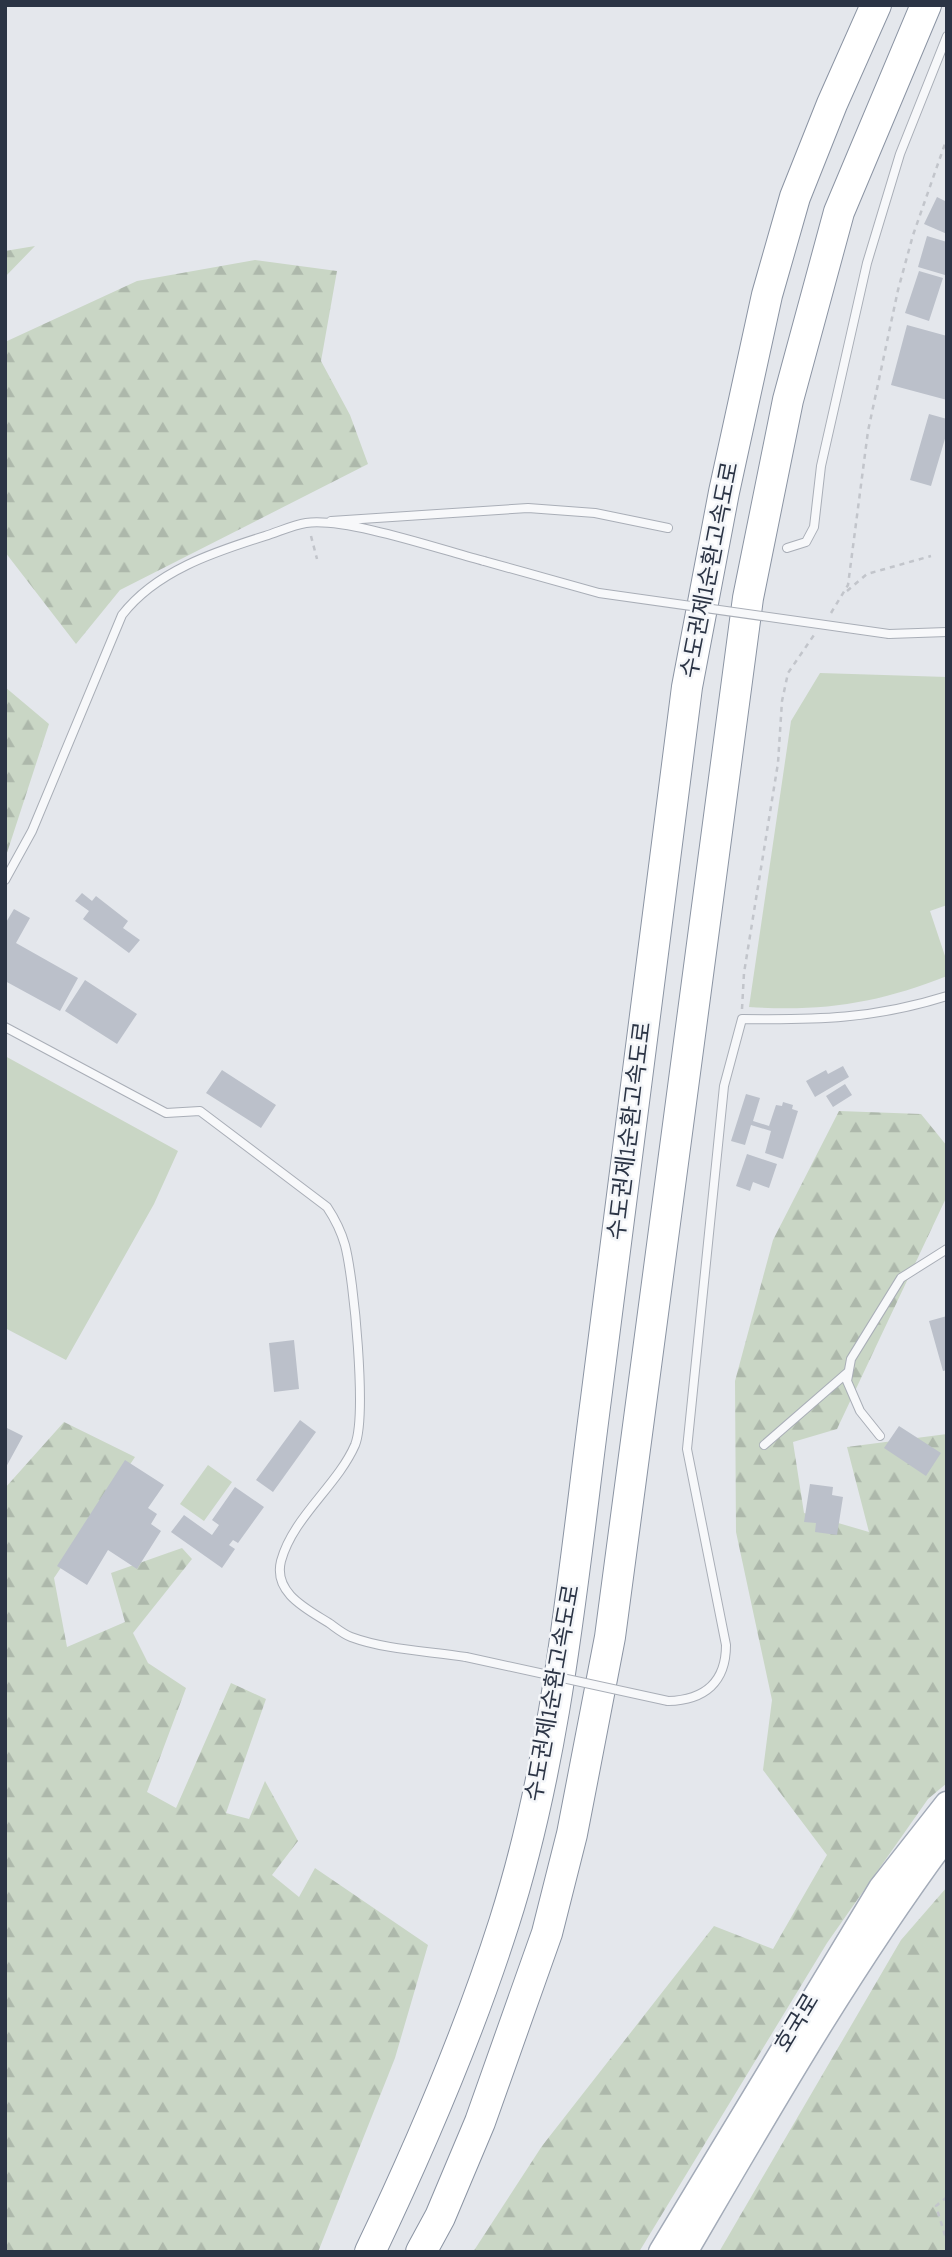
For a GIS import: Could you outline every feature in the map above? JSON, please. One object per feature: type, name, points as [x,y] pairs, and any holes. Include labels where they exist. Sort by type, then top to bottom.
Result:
[{"type":"highway","name":"수도권제1순환고속도로","points":[[370,2252],[437,2107],[474,2010],[505,1920],[530,1825],[567,1632],[687,687],[704,591],[767,295],[795,197],[876,5]]},
{"type":"highway","name":"수도권제1순환고속도로","points":[[421,2252],[440,2217],[481,2122],[547,1933],[572,1834],[610,1637],[748,598],[788,400],[839,212],[895,73],[926,5]]},
{"type":"main road","name":"호국로","points":[[661,2252],[881,1888],[947,1804]]},
{"type":"main road","name":"호국로","points":[[685,2252],[819,2024],[900,1899],[947,1836]]},
{"type":"lane","points":[[787,548],[806,542],[814,527],[821,466],[867,263],[900,154],[947,36]]},
{"type":"lane","points":[[5,880],[32,831],[122,615],[136,597],[161,578],[228,547],[307,523],[528,508],[595,513],[668,528]]},
{"type":"lane","points":[[307,523],[354,527],[599,593],[889,634],[947,632]]},
{"type":"lane","points":[[5,1027],[166,1113],[200,1111],[303,1185],[327,1207],[338,1223],[346,1248],[358,1337],[360,1424],[355,1444],[337,1476],[291,1541],[281,1562],[281,1577],[287,1592],[297,1602],[348,1637],[466,1657],[668,1701],[683,1700],[713,1685],[723,1674],[726,1661],[726,1645],[687,1449],[724,1086],[742,1019],[830,1020],[908,1008],[947,996]]},
{"type":"lane","points":[[880,1436],[860,1411],[847,1381],[851,1359],[901,1278],[947,1249]]},
{"type":"lane","points":[[764,1445],[848,1371]]},
{"type":"path","points":[[827,618],[848,585],[869,431],[898,290],[913,235],[947,138]]},
{"type":"path","points":[[307,523],[317,559]]},
{"type":"path","points":[[844,593],[867,574],[931,556]]},
{"type":"path","points":[[742,1019],[744,973],[778,763],[782,701],[788,673],[820,627]]},
{"type":"path","points":[[947,2197],[936,2206],[947,2242]]},
{"type":"green space","points":[[35,246],[5,277],[5,251]]},
{"type":"green space","points":[[255,260],[337,271],[321,361],[350,415],[368,464],[120,590],[76,644],[5,552],[5,342],[137,281]]},
{"type":"green space","points":[[820,673],[947,677],[947,905],[930,911],[947,962],[947,976],[898,993],[850,1004],[802,1008],[749,1007],[791,721]]},
{"type":"green space","points":[[5,687],[49,724],[5,859]]},
{"type":"green space","points":[[5,1056],[178,1151],[154,1204],[66,1360],[5,1328]]},
{"type":"green space","points":[[839,1111],[921,1114],[947,1146],[947,1196],[837,1429],[793,1442],[804,1513],[869,1532],[847,1447],[947,1434],[947,1783],[928,1799],[827,1943],[639,2252],[473,2252],[542,2146],[714,1926],[773,1949],[827,1855],[763,1770],[772,1700],[736,1532],[735,1381],[773,1240]]},
{"type":"green space","points":[[64,1422],[135,1457],[54,1578],[67,1647],[125,1622],[111,1573],[182,1548],[192,1559],[133,1633],[148,1663],[186,1688],[147,1792],[176,1808],[231,1683],[266,1699],[226,1813],[249,1819],[265,1781],[298,1841],[272,1875],[299,1897],[315,1868],[428,1945],[395,2058],[318,2252],[5,2252],[5,1488]]},
{"type":"green space","points":[[208,1465],[232,1482],[204,1521],[180,1504]]},
{"type":"green space","points":[[947,1887],[947,2252],[719,2252],[901,1940]]},
{"type":"building","points":[[947,196],[947,234],[924,224],[937,197],[945,201]]},
{"type":"building","points":[[927,236],[947,242],[945,275],[918,267]]},
{"type":"building","points":[[919,271],[943,278],[929,321],[905,313]]},
{"type":"building","points":[[907,325],[947,336],[947,400],[891,385]]},
{"type":"building","points":[[929,414],[947,419],[947,432],[931,486],[910,480]]},
{"type":"building","points":[[82,893],[92,901],[96,896],[128,921],[123,928],[140,940],[129,953],[83,919],[89,911],[75,901]]},
{"type":"building","points":[[14,909],[30,918],[16,943],[78,978],[60,1011],[5,981],[5,924]]},
{"type":"building","points":[[85,980],[137,1014],[117,1044],[65,1011]]},
{"type":"building","points":[[843,1066],[849,1077],[815,1097],[806,1081],[826,1070],[828,1074]]},
{"type":"building","points":[[222,1070],[276,1105],[261,1128],[206,1093]]},
{"type":"building","points":[[845,1084],[852,1095],[833,1107],[826,1096]]},
{"type":"building","points":[[746,1094],[760,1098],[753,1121],[769,1126],[776,1105],[782,1106],[783,1102],[793,1105],[792,1109],[798,1111],[783,1159],[765,1153],[771,1131],[751,1125],[745,1145],[731,1141]]},
{"type":"building","points":[[747,1154],[777,1164],[769,1188],[753,1182],[750,1191],[736,1186]]},
{"type":"building","points":[[947,1316],[947,1370],[943,1371],[929,1321]]},
{"type":"building","points":[[294,1340],[299,1389],[274,1392],[269,1343]]},
{"type":"building","points":[[300,1420],[316,1432],[273,1492],[256,1480]]},
{"type":"building","points":[[899,1426],[941,1453],[926,1476],[884,1448]]},
{"type":"building","points":[[5,1427],[23,1436],[5,1469]]},
{"type":"building","points":[[125,1460],[164,1485],[148,1508],[157,1514],[151,1524],[161,1531],[137,1569],[108,1550],[87,1585],[57,1566]]},
{"type":"building","points":[[810,1484],[833,1487],[832,1495],[843,1497],[837,1535],[815,1532],[816,1523],[804,1522]]},
{"type":"building","points":[[235,1487],[264,1507],[238,1543],[233,1540],[229,1545],[235,1549],[222,1568],[171,1532],[184,1515],[212,1535],[219,1525],[212,1520]]}]
